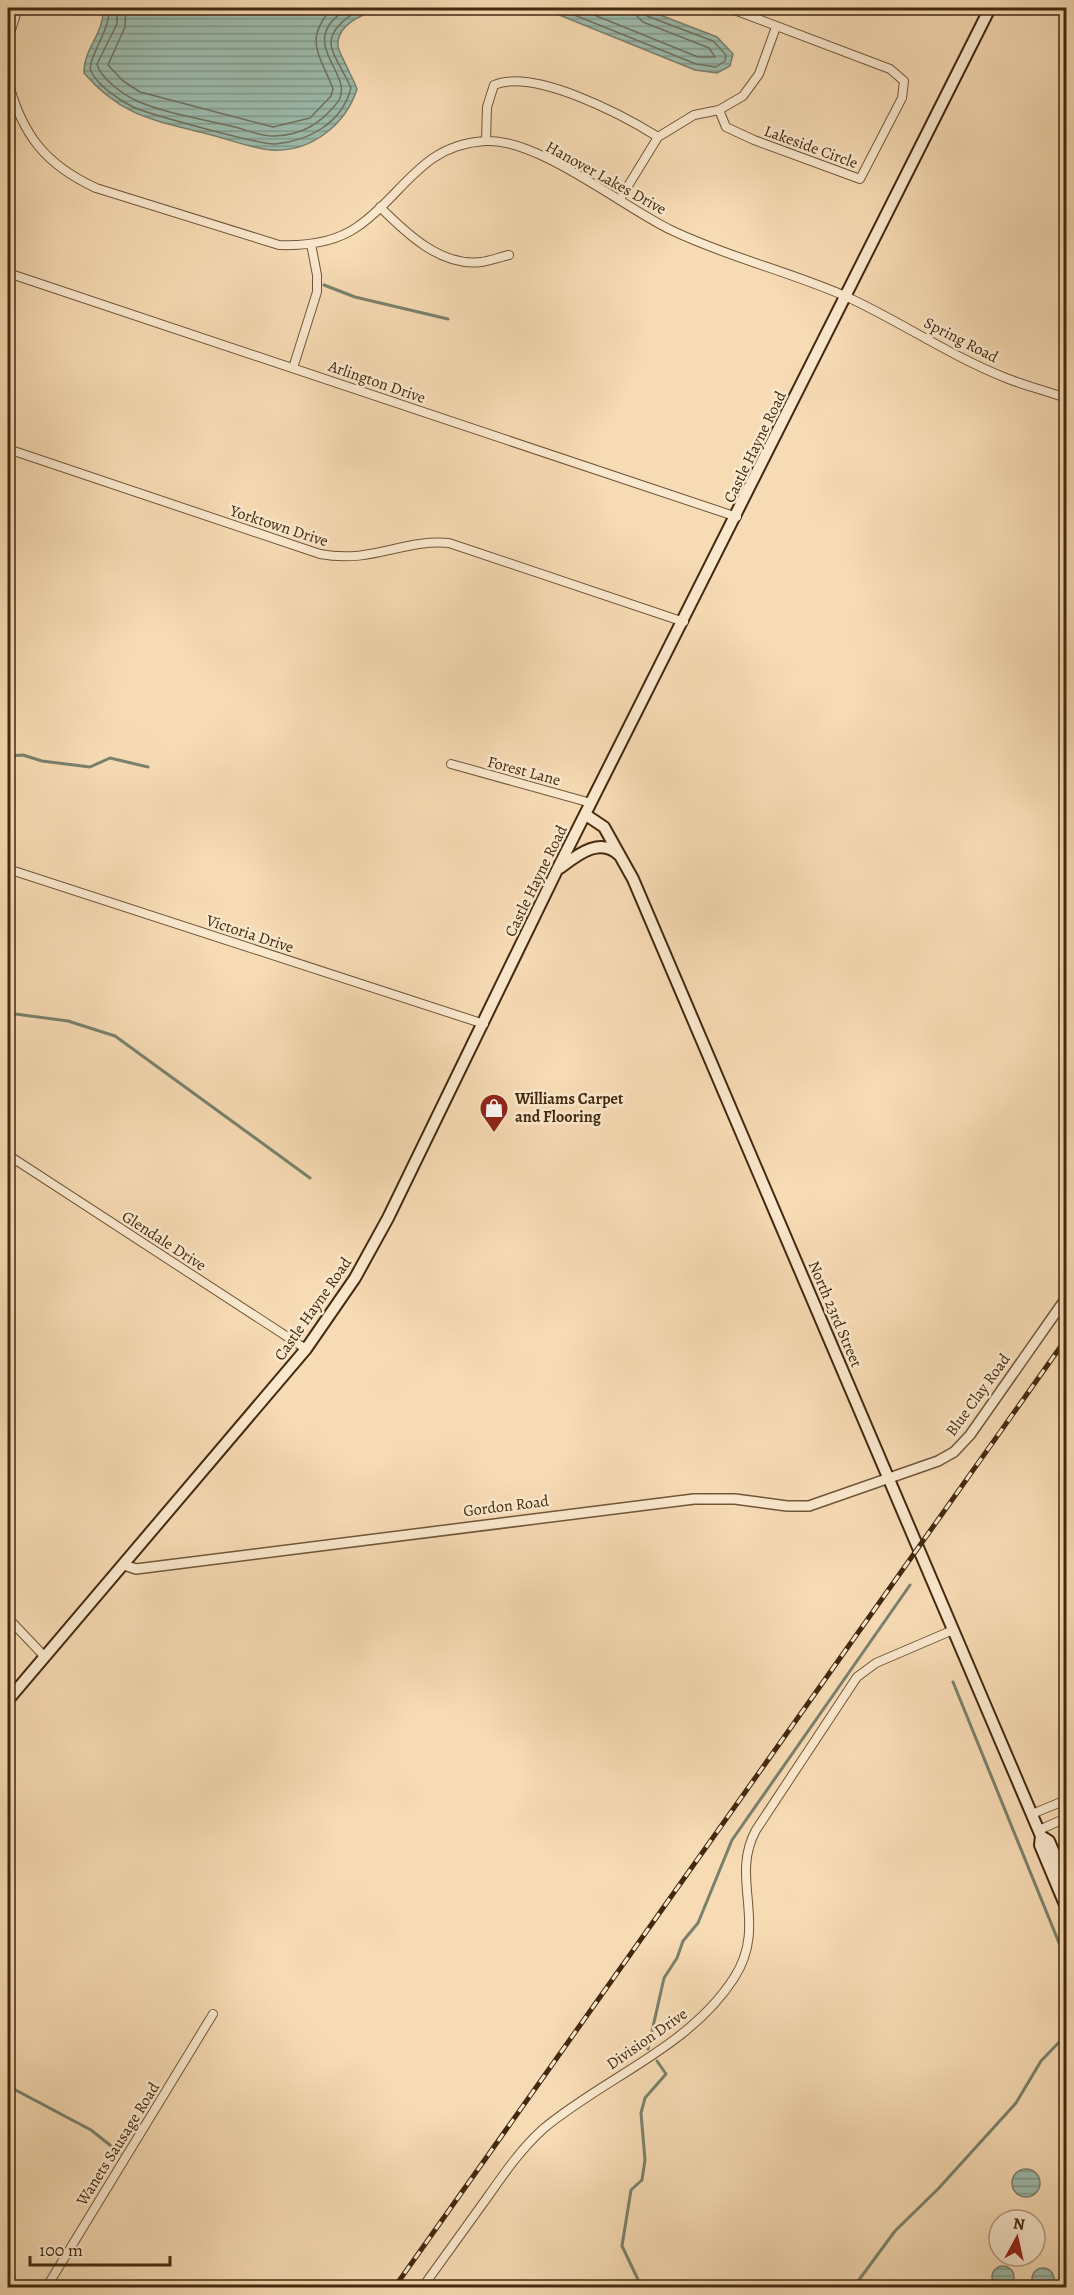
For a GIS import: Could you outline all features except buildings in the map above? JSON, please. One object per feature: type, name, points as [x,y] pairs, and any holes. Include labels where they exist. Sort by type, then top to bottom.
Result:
[{"type":"main road","name":"Castle Hayne Road","points":[[8,1700],[306,1349],[337,1307],[368,1256],[484,1024],[557,870],[737,517],[990,8]]},
{"type":"main road","name":"North 23rd Street","points":[[585,815],[604,827],[624,861],[1032,1814],[1040,1833],[1040,1845],[1066,1907]]},
{"type":"main road","points":[[557,870],[580,853],[599,848],[616,852],[624,861]]},
{"type":"main road","name":"North 23rd Street","points":[[1040,1833],[1049,1841],[1066,1881]]},
{"type":"street","points":[[8,39],[18,8]]},
{"type":"street","name":"Lakeside Circle","points":[[719,110],[726,127],[860,179],[902,98],[904,81],[890,69],[729,8]]},
{"type":"street","points":[[620,199],[658,137],[694,115],[719,110],[743,96],[759,74],[776,27]]},
{"type":"street","points":[[486,141],[487,107],[494,86],[507,80],[546,86],[599,105],[658,137]]},
{"type":"street","name":"Hanover Lakes Drive","points":[[8,81],[13,103],[26,130],[49,158],[68,175],[96,188],[279,245],[310,244],[356,228],[380,207],[407,178],[449,147],[486,141],[510,145],[551,161],[669,229],[719,251],[789,273],[846,297]]},
{"type":"street","points":[[380,207],[411,238],[440,254],[463,261],[480,262],[509,255]]},
{"type":"street","points":[[293,368],[317,292],[310,244]]},
{"type":"street","name":"Arlington Drive","points":[[8,273],[737,517]]},
{"type":"street","name":"Spring Road","points":[[846,297],[1005,378],[1066,398]]},
{"type":"street","name":"Yorktown Drive","points":[[8,449],[320,554],[355,558],[422,543],[449,543],[684,622]]},
{"type":"street","name":"Forest Lane","points":[[451,764],[591,803]]},
{"type":"street","name":"Victoria Drive","points":[[8,869],[484,1024]]},
{"type":"street","name":"Glendale Drive","points":[[8,1155],[306,1349]]},
{"type":"street","name":"Blue Clay Road","points":[[889,1478],[938,1461],[959,1448],[1066,1298]]},
{"type":"street","name":"Gordon Road","points":[[124,1565],[136,1569],[694,1499],[735,1499],[803,1507],[889,1478]]},
{"type":"street","points":[[8,1617],[45,1657]]},
{"type":"street","name":"Division Drive","points":[[422,2288],[514,2160],[541,2132],[576,2104],[677,2038],[725,1992],[742,1964],[750,1940],[751,1909],[746,1858],[756,1830],[857,1677],[876,1663],[953,1630]]},
{"type":"street","points":[[1032,1814],[1066,1800]]},
{"type":"street","points":[[1040,1833],[1066,1818]]},
{"type":"street","name":"Wanets Sausage Road","points":[[46,2288],[213,2014]]},
{"type":"water","points":[[103,8],[381,8],[347,25],[339,38],[339,49],[357,89],[345,114],[325,134],[313,141],[286,150],[271,150],[153,120],[111,99],[84,73],[87,56],[101,25]]},
{"type":"water","points":[[542,8],[642,8],[717,37],[733,54],[730,66],[717,73],[695,70]]},
{"type":"water","points":[[1026,2169],[1036,2173],[1040,2183],[1036,2193],[1026,2197],[1016,2193],[1012,2183],[1016,2173]]},
{"type":"water","points":[[1009,2268],[1013,2273],[1011,2285],[1003,2288],[995,2285],[992,2277],[995,2269]]},
{"type":"water","points":[[1043,2268],[1051,2271],[1053,2275],[1051,2287],[1043,2290],[1035,2287],[1032,2279],[1035,2271]]},
{"type":"waterway","points":[[324,285],[355,297],[448,319]]},
{"type":"waterway","points":[[8,756],[23,755],[42,761],[90,767],[110,758],[148,767]]},
{"type":"waterway","points":[[8,1013],[68,1021],[115,1036],[310,1178]]},
{"type":"waterway","points":[[648,2049],[664,1978],[677,1958],[683,1941],[698,1923],[732,1840],[910,1585]]},
{"type":"waterway","points":[[953,1682],[1066,1960]]},
{"type":"waterway","points":[[853,2288],[895,2231],[938,2189],[1016,2103],[1041,2061],[1066,2035]]},
{"type":"waterway","points":[[642,2288],[622,2246],[631,2190],[642,2180],[645,2160],[641,2113],[645,2098],[666,2074],[657,2061]]},
{"type":"waterway","points":[[8,2086],[91,2130],[120,2153]]},
{"type":"railway","points":[[394,2288],[1066,1339]]},
{"type":"place","name":"Williams Carpet and Flooring","points":[[494,1134]]}]
